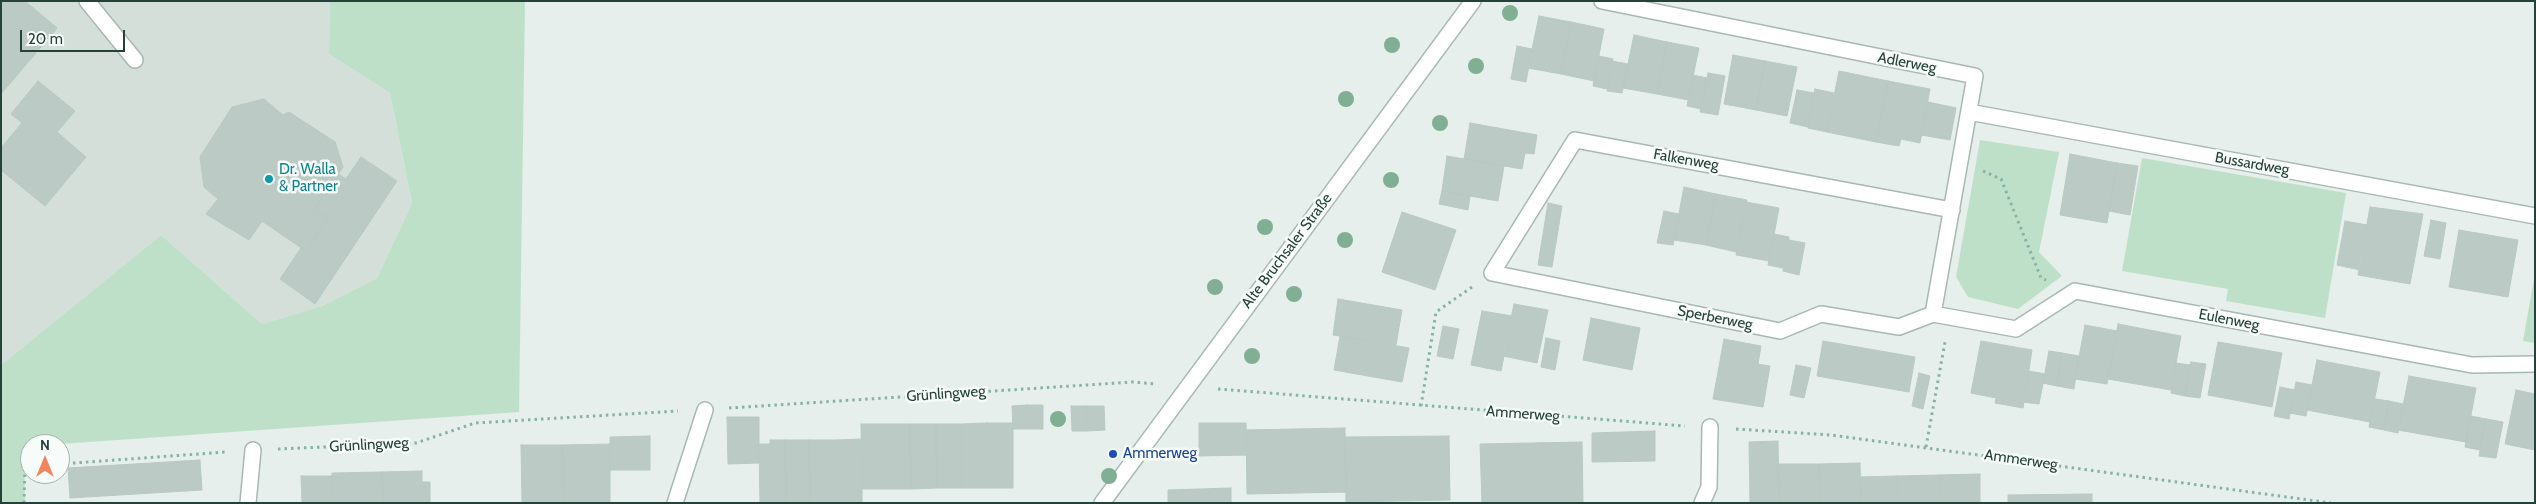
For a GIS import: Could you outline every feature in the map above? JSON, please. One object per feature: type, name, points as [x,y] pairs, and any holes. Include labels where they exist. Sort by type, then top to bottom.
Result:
[{"type":"street","points":[[87,1],[135,60]]},
{"type":"street","name":"Alte Bruchsaler Straße","points":[[1102,503],[1473,1]]},
{"type":"street","name":"Adlerweg","points":[[1602,1],[1975,76],[1933,314]]},
{"type":"street","name":"Bussardweg","points":[[1969,112],[2535,216]]},
{"type":"street","name":"Falkenweg","points":[[1492,273],[1575,140],[1952,210]]},
{"type":"street","name":"Sperberweg","points":[[1492,273],[1780,331],[1821,314],[1899,327],[1933,314]]},
{"type":"street","points":[[1933,314],[2016,329],[2075,291]]},
{"type":"street","name":"Eulenweg","points":[[2075,291],[2472,365],[2535,364]]},
{"type":"street","points":[[675,503],[705,410]]},
{"type":"street","points":[[1702,503],[1709,487],[1710,427]]},
{"type":"street","points":[[248,503],[254,450]]},
{"type":"path","points":[[1960,159],[2001,179],[2040,278],[2075,291]]},
{"type":"path","points":[[1421,406],[1436,312],[1492,273]]},
{"type":"path","points":[[1926,447],[1949,317]]},
{"type":"path","name":"Grünlingweg","points":[[70,463],[254,450],[416,443],[475,423],[1133,382],[1186,387]]},
{"type":"path","name":"Ammerweg","points":[[1186,387],[1830,435],[2331,503]]},
{"type":"path","points":[[24,503],[25,484]]},
{"type":"shaded area","points":[[1,1],[330,1],[329,54],[390,93],[412,203],[377,278],[322,306],[262,324],[161,235],[1,365]]},
{"type":"green space","points":[[330,1],[525,1],[519,412],[70,443],[70,434],[20,434],[20,484],[25,484],[25,503],[1,503],[1,365],[161,235],[262,324],[322,306],[377,278],[412,203],[390,93],[329,54]]},
{"type":"green space","points":[[1980,140],[2059,152],[2039,252],[2062,276],[2018,309],[1968,297],[1956,277]]},
{"type":"green space","points":[[2142,158],[2346,193],[2325,318],[2226,301],[2228,289],[2122,271]]},
{"type":"green space","points":[[2535,273],[2535,343],[2523,341]]},
{"type":"building","points":[[1,1],[25,1],[57,28],[1,94]]},
{"type":"building","points":[[1539,16],[1571,22],[1561,74],[1528,68]]},
{"type":"building","points":[[1571,22],[1604,29],[1594,81],[1561,74]]},
{"type":"building","points":[[1634,35],[1667,42],[1657,94],[1623,88]]},
{"type":"building","points":[[1667,42],[1699,48],[1688,100],[1657,94]]},
{"type":"building","points":[[1517,46],[1532,49],[1526,82],[1511,79]]},
{"type":"building","points":[[1733,55],[1765,61],[1756,110],[1724,104]]},
{"type":"building","points":[[1599,56],[1613,59],[1607,89],[1593,86]]},
{"type":"building","points":[[1612,61],[1628,64],[1622,93],[1607,91]]},
{"type":"building","points":[[1765,61],[1797,67],[1787,116],[1756,110]]},
{"type":"building","points":[[1839,71],[1888,81],[1876,142],[1827,132]]},
{"type":"building","points":[[1708,73],[1725,76],[1718,115],[1700,112]]},
{"type":"building","points":[[1693,75],[1707,78],[1701,109],[1687,106]]},
{"type":"building","points":[[38,81],[75,111],[57,132],[86,157],[45,206],[1,170],[1,148],[22,123],[11,114]]},
{"type":"building","points":[[1888,81],[1930,89],[1920,143],[1901,139],[1899,146],[1876,142]]},
{"type":"building","points":[[1815,89],[1834,93],[1827,132],[1808,128]]},
{"type":"building","points":[[1797,90],[1814,93],[1808,127],[1790,123]]},
{"type":"building","name":"Dr. Walla & Partner","points":[[264,99],[283,115],[289,112],[335,142],[343,167],[314,210],[328,218],[306,251],[262,221],[249,240],[206,214],[218,199],[204,187],[200,157],[232,107]]},
{"type":"building","points":[[1928,102],[1956,108],[1950,140],[1921,135]]},
{"type":"building","points":[[1470,123],[1537,135],[1534,154],[1525,153],[1522,169],[1464,159]]},
{"type":"building","points":[[2070,154],[2117,163],[2107,223],[2060,215]]},
{"type":"building","points":[[1447,156],[1504,166],[1498,201],[1442,191]]},
{"type":"building","points":[[361,157],[397,181],[315,304],[280,279],[301,248],[306,251],[328,218],[314,210],[338,174],[346,179]]},
{"type":"building","points":[[2117,163],[2138,166],[2130,215],[2109,211]]},
{"type":"building","points":[[1684,187],[1716,194],[1706,245],[1674,240]]},
{"type":"building","points":[[1442,191],[1470,196],[1468,210],[1439,204]]},
{"type":"building","points":[[1716,194],[1747,200],[1736,252],[1706,245]]},
{"type":"building","points":[[1746,202],[1779,208],[1769,261],[1736,255]]},
{"type":"building","points":[[1548,203],[1562,206],[1552,267],[1538,265]]},
{"type":"building","points":[[2370,207],[2423,214],[2410,284],[2358,275]]},
{"type":"building","points":[[1664,211],[1679,214],[1673,245],[1657,243]]},
{"type":"building","points":[[1402,212],[1456,230],[1435,290],[1382,272]]},
{"type":"building","points":[[2431,220],[2446,223],[2440,259],[2424,256]]},
{"type":"building","points":[[2345,221],[2367,225],[2360,270],[2337,265]]},
{"type":"building","points":[[2459,230],[2518,240],[2508,297],[2449,287]]},
{"type":"building","points":[[1774,234],[1789,237],[1783,268],[1768,265]]},
{"type":"building","points":[[1789,240],[1805,243],[1799,275],[1783,271]]},
{"type":"building","points":[[1338,299],[1402,310],[1396,345],[1333,335]]},
{"type":"building","points":[[1514,304],[1548,310],[1537,363],[1503,356]]},
{"type":"building","points":[[1482,311],[1512,316],[1501,371],[1471,365]]},
{"type":"building","points":[[1591,318],[1640,328],[1632,370],[1583,360]]},
{"type":"building","points":[[2118,324],[2181,336],[2171,390],[2108,379]]},
{"type":"building","points":[[2085,325],[2117,331],[2107,384],[2075,379]]},
{"type":"building","points":[[1443,326],[1459,329],[1453,359],[1437,356]]},
{"type":"building","points":[[1340,336],[1409,348],[1402,382],[1334,370]]},
{"type":"building","points":[[1546,338],[1560,341],[1555,370],[1541,367]]},
{"type":"building","points":[[1724,339],[1761,346],[1758,364],[1770,366],[1763,407],[1713,399]]},
{"type":"building","points":[[1823,341],[1915,357],[1909,392],[1817,376]]},
{"type":"building","points":[[1981,341],[2032,350],[2023,408],[1995,403],[1996,398],[1971,393]]},
{"type":"building","points":[[2218,342],[2282,353],[2272,407],[2208,395]]},
{"type":"building","points":[[2049,351],[2062,353],[2057,386],[2043,383]]},
{"type":"building","points":[[2062,353],[2079,356],[2074,389],[2057,386]]},
{"type":"building","points":[[2317,360],[2380,372],[2370,422],[2307,410]]},
{"type":"building","points":[[2191,362],[2206,364],[2200,398],[2185,396]]},
{"type":"building","points":[[2176,363],[2190,365],[2185,396],[2171,393]]},
{"type":"building","points":[[1796,365],[1811,368],[1804,398],[1790,395]]},
{"type":"building","points":[[2029,371],[2045,374],[2039,404],[2023,402]]},
{"type":"building","points":[[1919,373],[1930,376],[1923,409],[1912,406]]},
{"type":"building","points":[[2409,376],[2476,388],[2466,442],[2398,430]]},
{"type":"building","points":[[2296,382],[2312,385],[2306,416],[2290,413]]},
{"type":"building","points":[[2280,387],[2295,390],[2289,419],[2274,416]]},
{"type":"building","points":[[2516,390],[2535,394],[2535,450],[2505,444]]},
{"type":"building","points":[[2375,399],[2389,401],[2384,430],[2369,427]]},
{"type":"building","points":[[2389,401],[2403,404],[2398,433],[2384,430]]},
{"type":"building","points":[[1027,405],[1027,429],[1013,429],[1012,406]]},
{"type":"building","points":[[1027,405],[1043,405],[1043,429],[1027,429]]},
{"type":"building","points":[[1071,406],[1087,406],[1087,431],[1072,431]]},
{"type":"building","points":[[1087,406],[1104,406],[1105,430],[1087,431]]},
{"type":"building","points":[[2471,416],[2486,419],[2480,450],[2465,447]]},
{"type":"building","points":[[727,417],[759,417],[759,463],[728,464]]},
{"type":"building","points":[[2486,419],[2503,422],[2496,458],[2479,456]]},
{"type":"building","points":[[987,423],[1013,423],[1013,488],[987,488]]},
{"type":"building","points":[[987,423],[987,488],[961,488],[961,424]]},
{"type":"building","points":[[1199,423],[1246,423],[1247,455],[1199,456]]},
{"type":"building","points":[[861,424],[885,424],[885,489],[862,489]]},
{"type":"building","points":[[885,424],[910,424],[911,489],[885,489]]},
{"type":"building","points":[[910,424],[936,424],[937,488],[911,489]]},
{"type":"building","points":[[936,424],[961,424],[961,488],[937,488]]},
{"type":"building","points":[[1345,428],[1346,492],[1247,494],[1246,430]]},
{"type":"building","points":[[1655,431],[1655,461],[1592,462],[1592,433]]},
{"type":"building","points":[[650,436],[650,470],[610,470],[610,437]]},
{"type":"building","points":[[1449,436],[1450,500],[1346,502],[1345,437]]},
{"type":"building","points":[[862,439],[862,503],[835,503],[835,440]]},
{"type":"building","points":[[770,440],[785,440],[786,503],[760,503],[759,444],[770,444]]},
{"type":"building","points":[[785,440],[809,440],[810,503],[786,503]]},
{"type":"building","points":[[809,440],[835,440],[835,503],[810,503]]},
{"type":"building","points":[[1778,441],[1779,503],[1750,503],[1749,442]]},
{"type":"building","points":[[1582,442],[1583,503],[1482,503],[1480,444]]},
{"type":"building","points":[[610,444],[610,503],[564,503],[562,445]]},
{"type":"building","points":[[521,445],[562,445],[564,502],[522,502]]},
{"type":"building","points":[[200,460],[202,490],[70,498],[70,468]]},
{"type":"building","points":[[1860,463],[1861,503],[1820,503],[1819,464]]},
{"type":"building","points":[[1778,464],[1819,464],[1820,503],[1779,503]]},
{"type":"building","points":[[422,471],[422,482],[430,482],[430,503],[383,503],[382,472]]},
{"type":"building","points":[[382,472],[383,503],[332,503],[332,473]]},
{"type":"building","points":[[1980,474],[1980,503],[1940,503],[1940,475]]},
{"type":"building","points":[[1940,475],[1940,503],[1897,503],[1897,476]]},
{"type":"building","points":[[301,476],[332,476],[332,503],[302,503]]},
{"type":"building","points":[[1897,476],[1897,503],[1861,503],[1860,477]]},
{"type":"building","points":[[1231,488],[1231,503],[1168,503],[1168,490]]},
{"type":"building","points":[[2092,494],[2092,503],[2008,503],[2008,495]]},
{"type":"place","name":"Dr. Walla & Partner","points":[[269,179]]},
{"type":"place","name":"Ammerweg","points":[[1113,454]]}]
